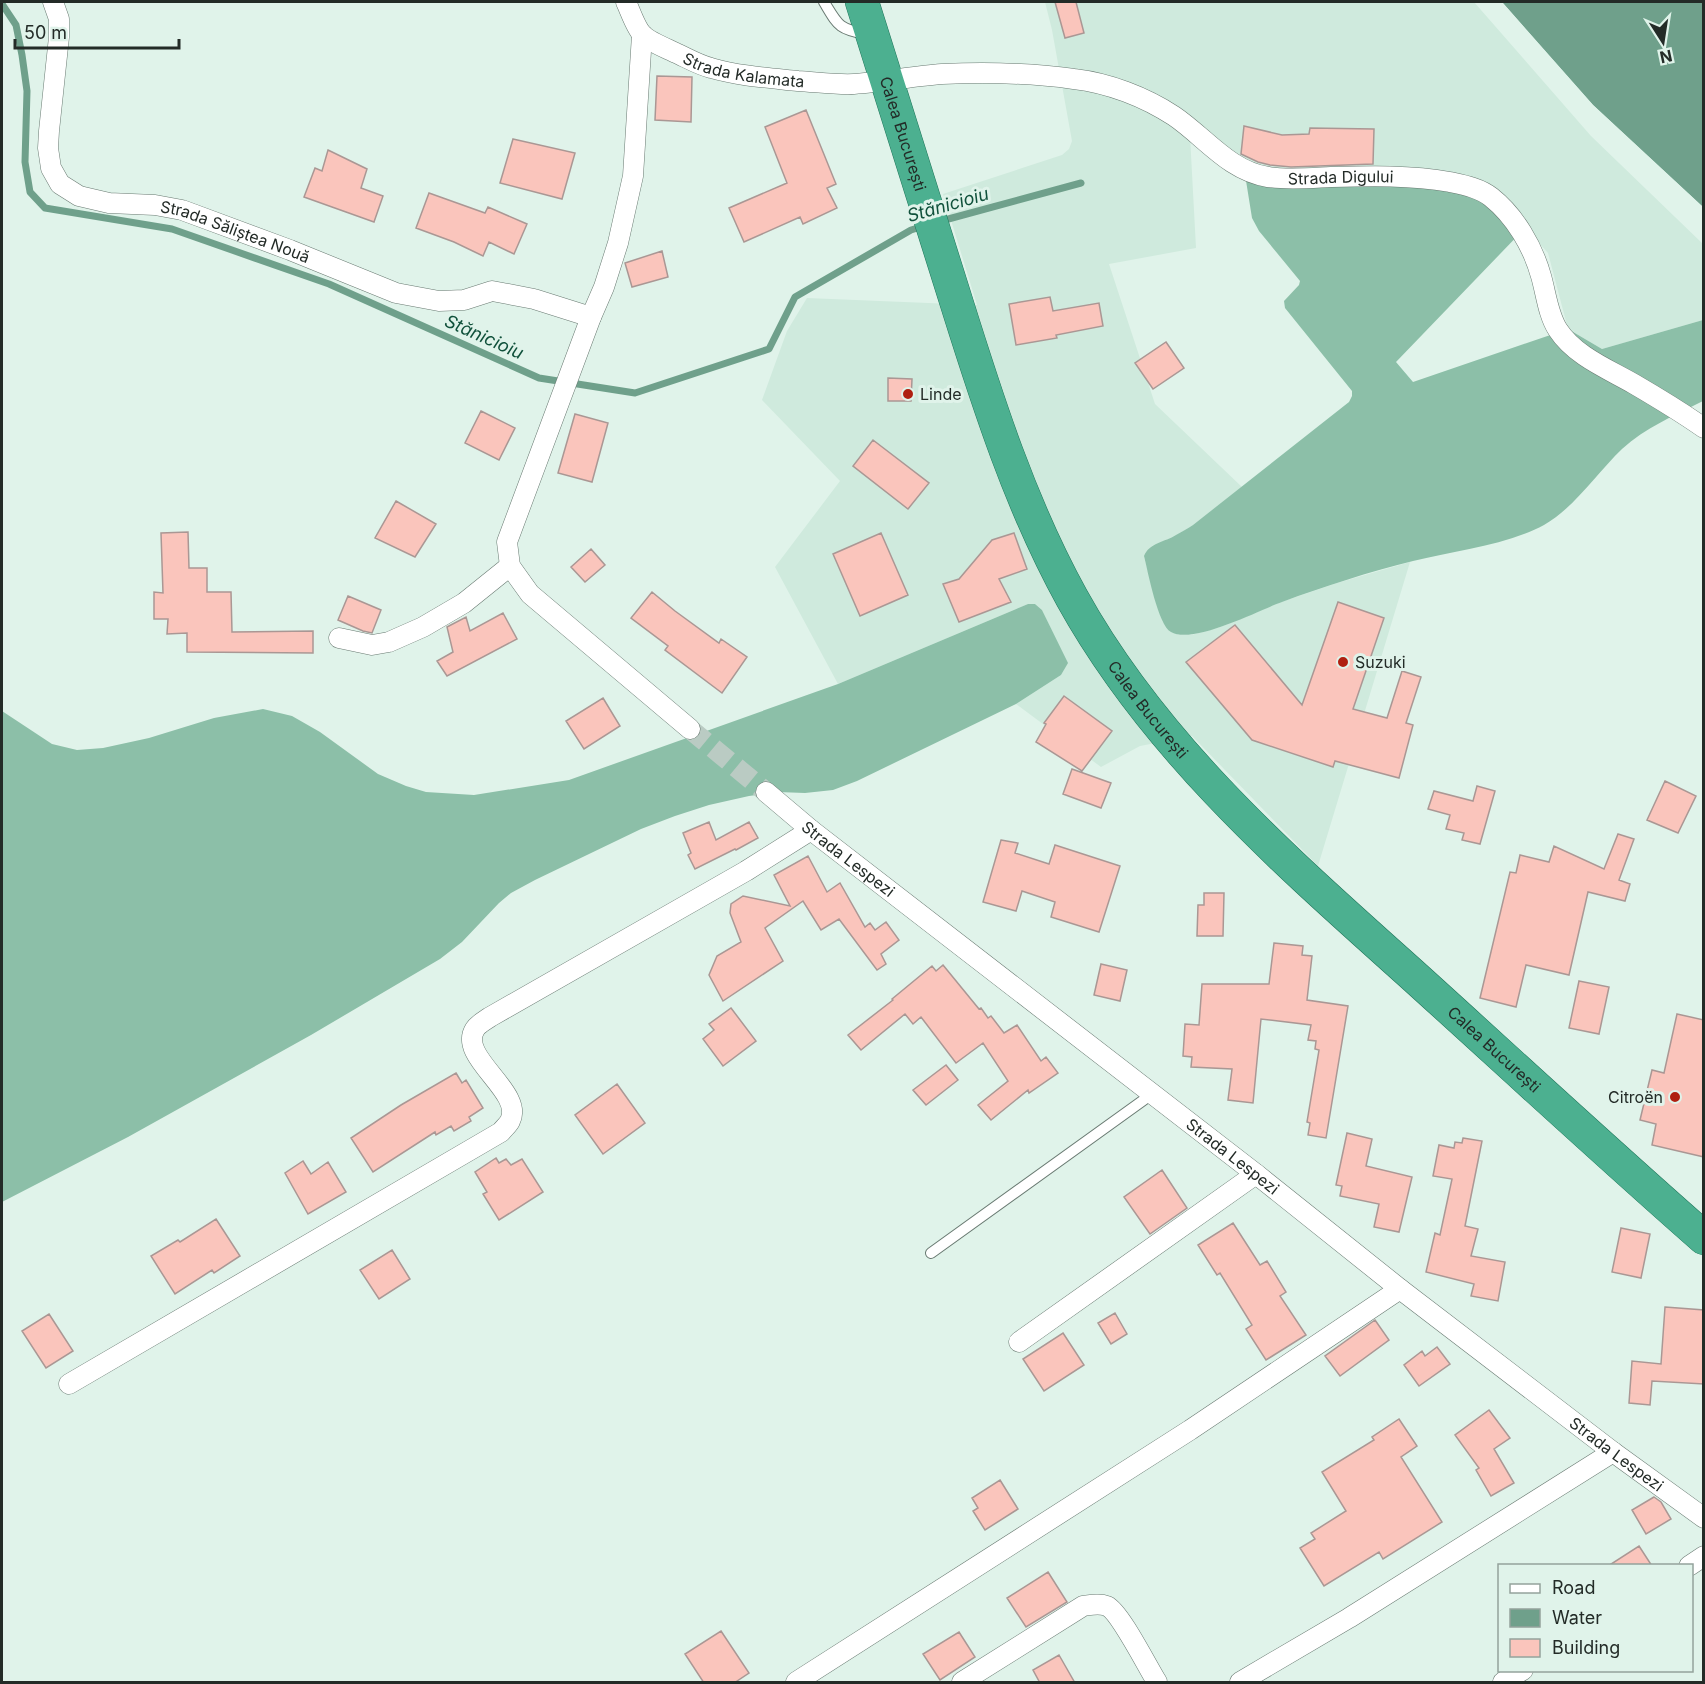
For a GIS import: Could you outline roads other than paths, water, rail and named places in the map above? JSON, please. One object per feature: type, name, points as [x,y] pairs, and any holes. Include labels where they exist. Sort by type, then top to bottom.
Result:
[{"type":"highway","name":"Calea București","points":[[862,2],[980,378],[1041,536],[1072,598],[1111,662],[1152,717],[1204,777],[1310,883],[1704,1238]]},
{"type":"street","name":"Strada Săliștea Nouă","points":[[53,2],[59,19],[59,37],[49,131],[49,158],[51,168],[60,184],[79,196],[109,203],[155,205],[182,210],[396,293],[439,301],[464,300],[492,291],[534,299],[591,317]]},
{"type":"street","points":[[626,2],[642,35],[633,176],[618,243],[604,287],[507,542],[510,566],[530,594],[690,729]]},
{"type":"street","name":"Strada Kalamata","points":[[642,35],[708,67],[754,77],[849,84],[888,82]]},
{"type":"street","name":"Strada Digului","points":[[888,82],[939,74],[1026,75],[1074,79],[1122,90],[1156,106],[1181,121],[1235,165],[1252,173],[1284,178],[1409,177],[1434,179],[1477,189],[1490,196],[1502,208],[1526,239],[1540,272],[1556,327],[1566,340],[1581,353],[1676,408],[1704,428]]},
{"type":"street","points":[[339,638],[372,645],[389,642],[423,627],[464,603],[510,566]]},
{"type":"street","name":"Strada Lespezi","points":[[766,792],[811,830],[1256,1174],[1400,1289],[1613,1452],[1704,1518]]},
{"type":"street","points":[[69,1384],[501,1132],[511,1119],[511,1106],[505,1093],[475,1053],[473,1040],[475,1029],[490,1017],[746,871],[811,830]]},
{"type":"street","points":[[1019,1342],[1256,1174]]},
{"type":"street","points":[[796,1683],[1190,1430],[1400,1289]]},
{"type":"street","points":[[1240,1683],[1349,1618],[1613,1452]]},
{"type":"street","points":[[962,1683],[1083,1606],[1095,1604],[1109,1607],[1120,1620],[1157,1683]]},
{"type":"street","points":[[1503,1683],[1521,1672]]},
{"type":"lane","points":[[824,2],[836,22],[847,30],[873,35]]},
{"type":"lane","points":[[931,1253],[1152,1094]]},
{"type":"water","points":[[1502,2],[1703,2],[1703,207],[1593,105]]},
{"type":"waterway","name":"Stănicioiu","points":[[2,4],[16,25],[22,55],[27,91],[25,162],[30,192],[45,208],[172,229],[329,284],[539,378],[635,393],[769,349],[795,297],[911,230],[924,226]]},
{"type":"waterway","name":"Stănicioiu","points":[[941,221],[1081,183]]},
{"type":"tunnel","points":[[690,729],[766,792]]},
{"type":"place","name":"Linde","points":[[908,394]]},
{"type":"place","name":"Suzuki","points":[[1343,662]]},
{"type":"place","name":"Citroën","points":[[1675,1097]]}]
